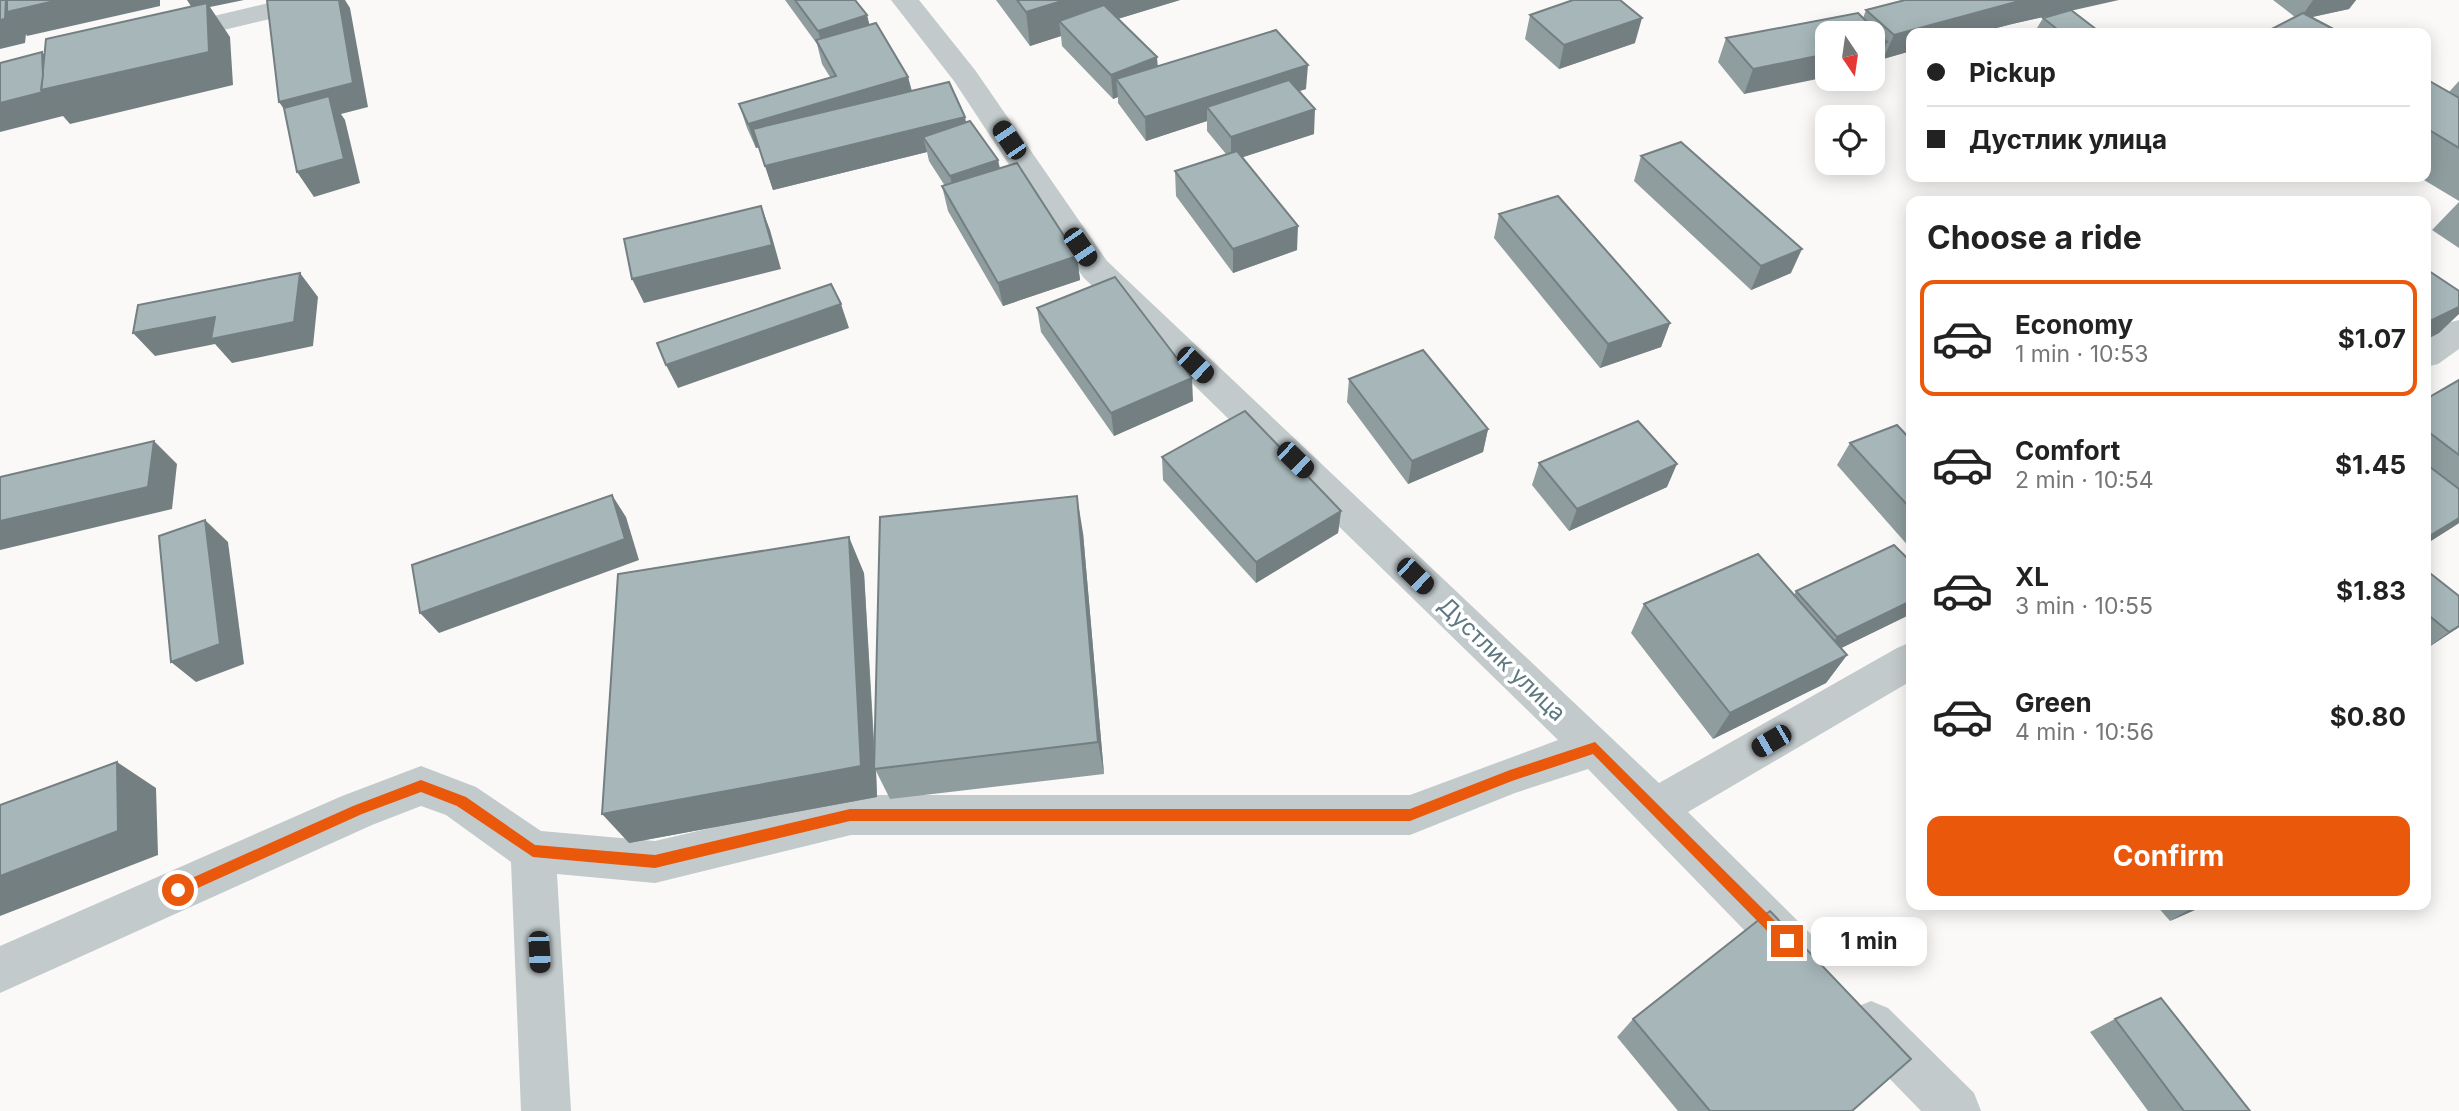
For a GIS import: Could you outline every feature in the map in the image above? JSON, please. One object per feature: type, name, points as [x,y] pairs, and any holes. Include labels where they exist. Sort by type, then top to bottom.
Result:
[{"type":"street","points":[[144,41],[314,0]]},
{"type":"street","name":"Дустлик улица","points":[[905,0],[965,76],[1095,269],[1595,748],[1820,975]]},
{"type":"street","points":[[2431,352],[2459,332]]},
{"type":"street","points":[[1654,809],[1906,663]]},
{"type":"street","points":[[0,970],[357,810],[421,786],[461,801],[533,851],[655,862],[850,815],[1410,815],[1510,775],[1595,748]]},
{"type":"street","points":[[533,851],[546,1111]]},
{"type":"street","points":[[1849,1004],[1956,1111]]},
{"type":"building","points":[[0,0],[6,0],[5,19],[0,20]]},
{"type":"building","points":[[7,0],[59,0],[7,12]]},
{"type":"building","points":[[267,0],[339,0],[353,83],[279,102]]},
{"type":"building","points":[[795,0],[855,0],[867,15],[818,31]]},
{"type":"building","points":[[1017,0],[1065,0],[1026,12]]},
{"type":"building","points":[[1573,0],[1620,0],[1642,18],[1564,45],[1530,15]]},
{"type":"building","points":[[1905,0],[2023,0],[1920,28],[1906,28],[1906,32],[1894,35],[1885,27],[1885,21],[1878,21],[1866,10]]},
{"type":"building","points":[[207,3],[209,52],[41,90],[46,39]]},
{"type":"building","points":[[1104,5],[1157,57],[1111,75],[1059,21]]},
{"type":"building","points":[[2071,10],[2094,28],[2056,28],[2043,18]]},
{"type":"building","points":[[1858,13],[1866,21],[1816,21]]},
{"type":"building","points":[[2303,13],[2332,28],[2274,28]]},
{"type":"building","points":[[1815,21],[1815,56],[1753,69],[1726,38]]},
{"type":"building","points":[[876,23],[908,77],[748,124],[739,104],[836,76],[816,40]]},
{"type":"building","points":[[1276,30],[1308,65],[1145,117],[1116,79]]},
{"type":"building","points":[[42,52],[43,92],[0,103],[0,63]]},
{"type":"building","points":[[1289,80],[1315,109],[1231,137],[1207,107]]},
{"type":"building","points":[[949,82],[965,117],[765,166],[753,129]]},
{"type":"building","points":[[2431,82],[2459,98],[2459,148],[2431,131]]},
{"type":"building","points":[[329,96],[344,159],[297,172],[284,108]]},
{"type":"building","points":[[970,121],[998,160],[950,176],[923,137]]},
{"type":"building","points":[[1681,142],[1802,249],[1761,266],[1641,156]]},
{"type":"building","points":[[1237,151],[1298,226],[1233,249],[1175,171]]},
{"type":"building","points":[[1017,163],[1077,256],[998,283],[942,186]]},
{"type":"building","points":[[1558,196],[1670,323],[1608,344],[1499,214]]},
{"type":"building","points":[[761,206],[772,245],[632,279],[624,239]]},
{"type":"building","points":[[2431,272],[2459,291],[2459,307],[2431,321]]},
{"type":"building","points":[[300,273],[294,322],[211,339],[215,317],[133,333],[138,305]]},
{"type":"building","points":[[1115,277],[1192,378],[1111,413],[1037,308]]},
{"type":"building","points":[[831,284],[841,304],[666,365],[657,343]]},
{"type":"building","points":[[1423,350],[1488,429],[1412,461],[1349,379]]},
{"type":"building","points":[[2459,380],[2459,455],[2431,434],[2431,396]]},
{"type":"building","points":[[1245,411],[1341,511],[1256,562],[1162,457]]},
{"type":"building","points":[[1638,421],[1677,464],[1577,509],[1539,463]]},
{"type":"building","points":[[1897,425],[1906,435],[1906,504],[1850,443]]},
{"type":"building","points":[[154,441],[148,487],[0,521],[0,477]]},
{"type":"building","points":[[2431,468],[2459,489],[2459,518],[2431,535]]},
{"type":"building","points":[[612,495],[625,539],[420,613],[412,565]]},
{"type":"building","points":[[1077,496],[1098,742],[874,769],[880,517]]},
{"type":"building","points":[[205,520],[220,644],[171,662],[159,536]]},
{"type":"building","points":[[849,537],[861,766],[602,814],[618,574]]},
{"type":"building","points":[[1894,545],[1906,557],[1906,603],[1837,637],[1796,591]]},
{"type":"building","points":[[1758,554],[1847,655],[1730,713],[1644,604]]},
{"type":"building","points":[[2431,574],[2459,596],[2459,626],[2449,632],[2431,617]]},
{"type":"building","points":[[117,762],[118,831],[0,876],[0,805]]},
{"type":"building","points":[[1770,911],[1911,1059],[1852,1111],[1710,1111],[1633,1019]]},
{"type":"building","points":[[2161,998],[2250,1111],[2184,1111],[2115,1019]]},
{"type":"route","points":[[178,890],[357,810],[421,786],[461,801],[533,851],[655,862],[850,815],[1410,815],[1510,775],[1595,748],[1787,941]]}]
